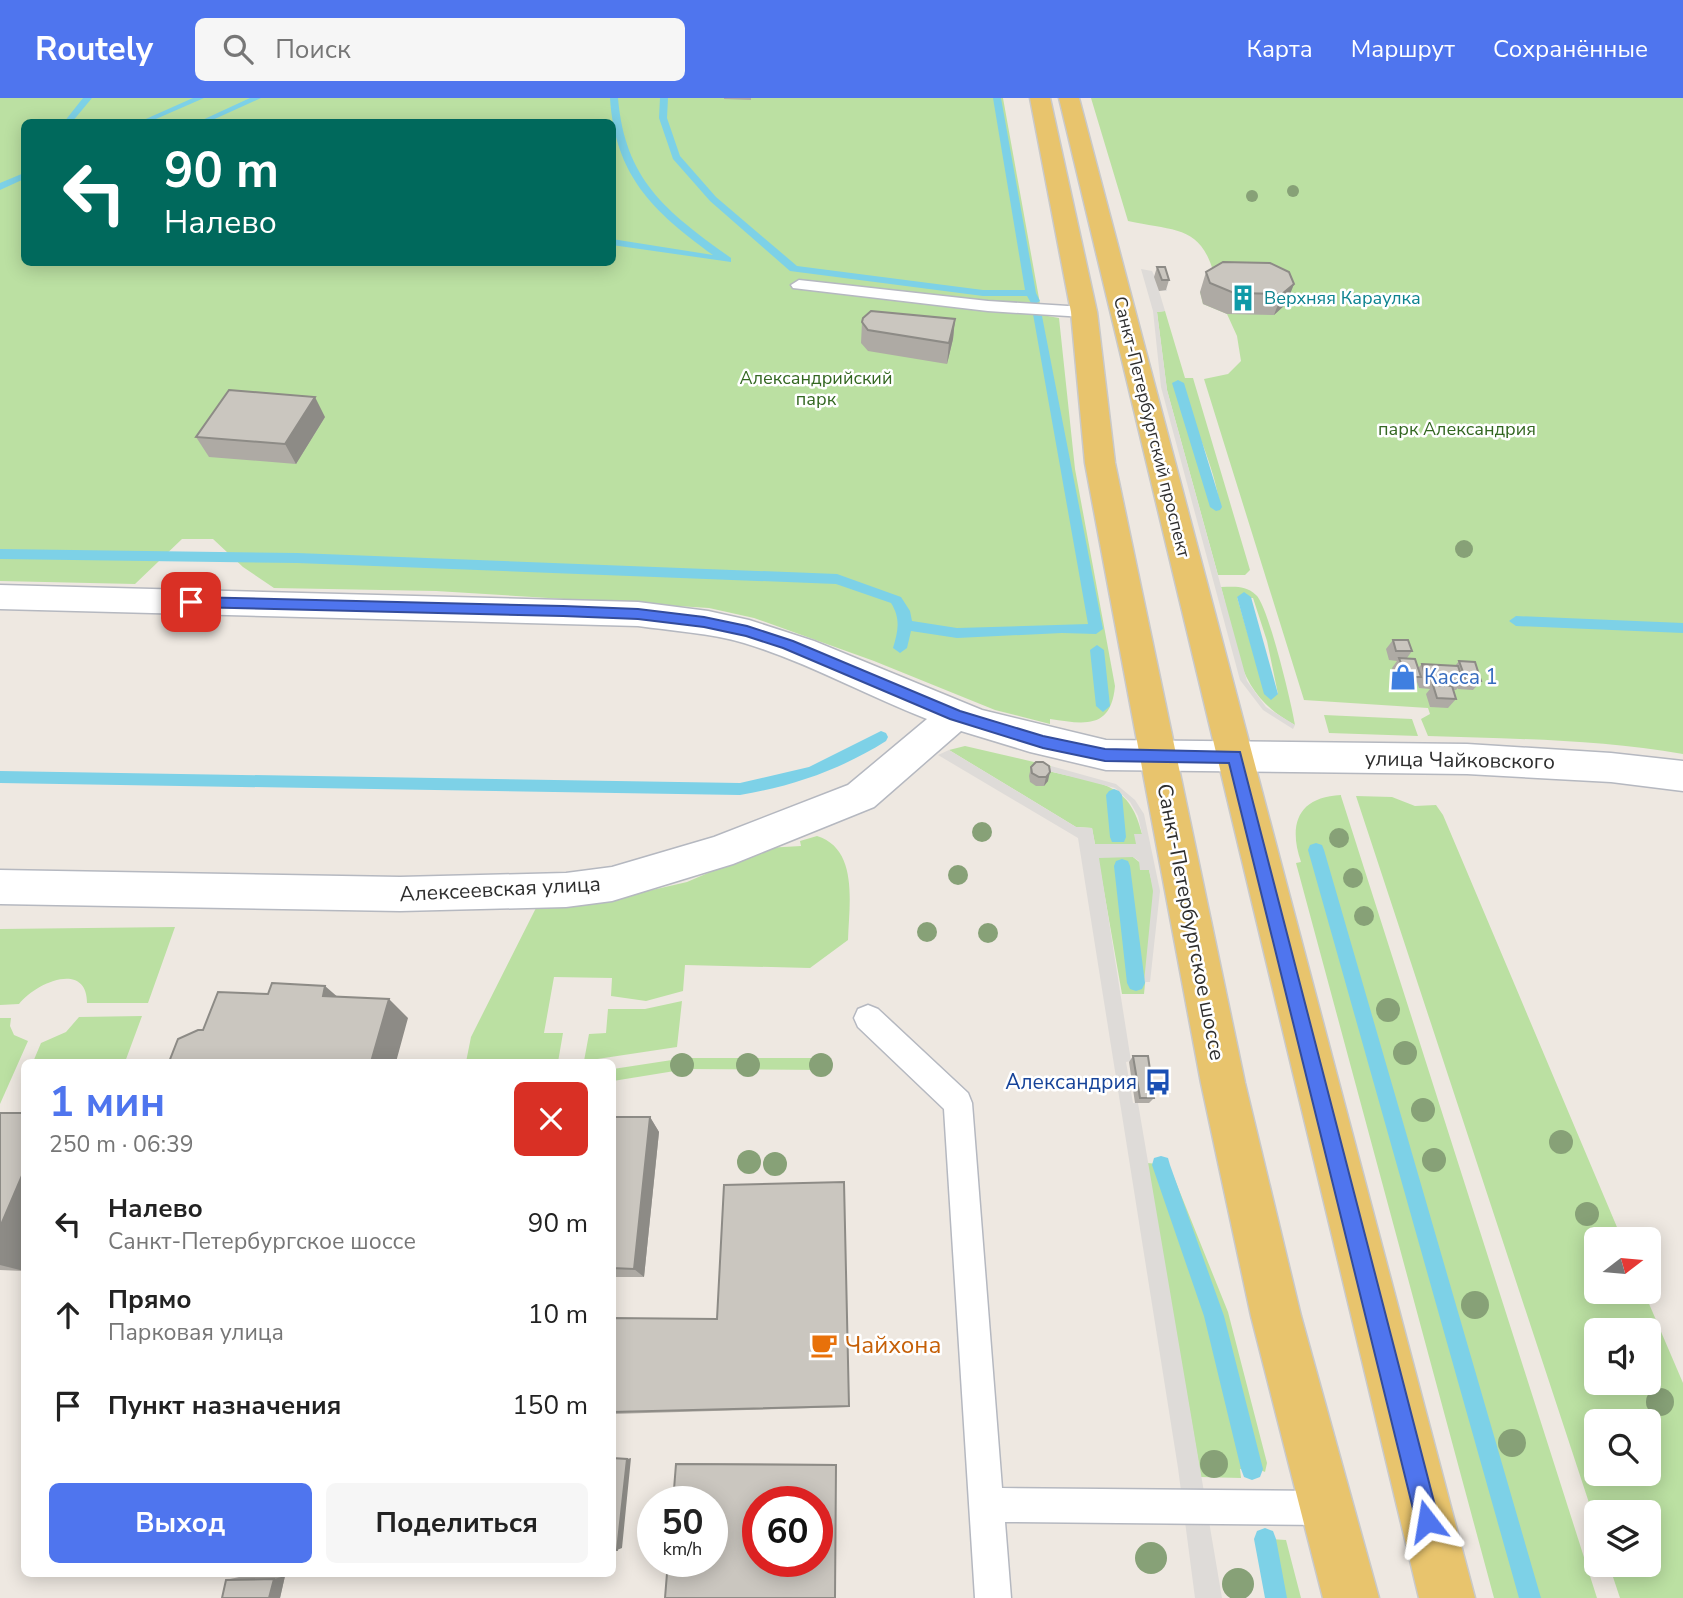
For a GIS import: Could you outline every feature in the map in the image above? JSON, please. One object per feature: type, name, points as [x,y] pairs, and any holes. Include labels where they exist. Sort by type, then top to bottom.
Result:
[{"type":"main road","name":"Санкт-Петербургский проспект","points":[[1040,98],[1084,312],[1100,463],[1157,756]]},
{"type":"main road","name":"Санкт-Петербургский проспект","points":[[1069,98],[1235,757]]},
{"type":"main road","name":"Санкт-Петербургское шоссе","points":[[1157,756],[1223,1083],[1276,1316],[1351,1598]]},
{"type":"main road","points":[[1235,757],[1447,1598]]},
{"type":"street","points":[[0,597],[563,611],[638,614],[704,622],[747,631],[788,644],[956,715],[1105,755],[1157,756]]},
{"type":"street","name":"Алексеевская улица","points":[[0,887],[400,894],[566,890],[612,884],[719,852],[861,796],[956,715]]},
{"type":"street","name":"Санкт-Петербургское шоссе","points":[[1157,756],[1235,757]]},
{"type":"street","name":"улица Чайковского","points":[[1235,757],[1491,759],[1588,764],[1683,776]]},
{"type":"lane","points":[[799,285],[988,306],[1084,312]]},
{"type":"lane","points":[[868,1017],[958,1103],[993,1598]]},
{"type":"lane","points":[[987,1505],[1326,1508]]},
{"type":"green space","name":"Александрийский парк","points":[[0,98],[1003,98],[1042,315],[1059,318],[1075,469],[1115,686],[1108,710],[1102,717],[1084,722],[1050,719],[1050,724],[995,710],[874,661],[754,618],[709,608],[436,591],[274,588],[243,567],[213,539],[182,539],[135,584],[0,581]]},
{"type":"green space","name":"парк Александрия","points":[[1091,98],[1683,98],[1683,754],[1588,743],[1428,736],[1421,719],[1430,714],[1428,708],[1304,700],[1204,379],[1228,374],[1241,361],[1237,336],[1227,314],[1203,304],[1200,292],[1216,282],[1204,250],[1195,240],[1174,230],[1128,221]]},
{"type":"green space","points":[[1165,311],[1185,378],[1193,378],[1250,570],[1245,575],[1218,575],[1167,390],[1157,312]],"holes":[[[1176,383],[1180,383],[1208,460],[1220,507],[1211,507]]]},
{"type":"green space","points":[[1221,587],[1248,590],[1256,595],[1261,603],[1279,656],[1295,725],[1261,699],[1250,683],[1236,648]],"holes":[[[1237,597],[1253,598],[1267,641],[1278,694],[1265,693]]]},
{"type":"green space","points":[[1324,715],[1412,719],[1418,736],[1329,733]]},
{"type":"green space","points":[[965,746],[1051,766],[1049,771],[1109,787],[1120,793],[1129,803],[1142,834],[1136,844],[1095,844],[1092,828],[1076,827],[949,750]]},
{"type":"green space","points":[[1341,795],[1584,1557],[1584,1577],[1590,1577],[1597,1598],[1533,1598],[1318,851],[1314,850],[1526,1598],[1494,1598],[1296,863],[1301,862],[1296,836],[1300,815],[1306,807],[1326,797]]},
{"type":"green space","points":[[1356,796],[1392,797],[1415,806],[1436,805],[1443,815],[1617,1227],[1584,1227],[1584,1304],[1649,1304],[1655,1318],[1584,1318],[1584,1395],[1661,1395],[1661,1332],[1683,1383],[1683,1598],[1620,1598],[1613,1577],[1661,1577],[1661,1500],[1588,1500]]},
{"type":"green space","points":[[817,836],[830,843],[840,853],[849,880],[848,940],[810,968],[685,965],[683,991],[646,1001],[611,996],[612,978],[554,977],[544,1033],[563,1033],[559,1059],[467,1059],[471,1037],[539,902],[613,899],[687,882],[766,848],[801,846],[800,841]]},
{"type":"green space","points":[[1098,857],[1133,857],[1149,870],[1154,891],[1144,994],[1122,994]],"holes":[[[1119,866],[1125,867],[1139,982],[1133,982]]]},
{"type":"green space","points":[[175,927],[148,1003],[87,1003],[85,990],[79,982],[70,979],[48,983],[36,989],[19,1004],[0,1005],[0,929]]},
{"type":"green space","points":[[682,1001],[677,1047],[584,1059],[589,1034],[606,1033],[608,1009],[645,1009]]},
{"type":"green space","points":[[142,1016],[126,1059],[34,1059],[41,1043],[66,1032],[79,1017]]},
{"type":"green space","points":[[0,1018],[11,1018],[10,1026],[14,1035],[28,1041],[0,1104]]},
{"type":"green space","points":[[685,1058],[824,1058],[824,1070],[687,1069],[616,1081],[616,1069]]},
{"type":"green space","points":[[1147,1163],[1159,1164],[1211,1317],[1248,1469],[1240,1469],[1241,1478],[1201,1477]]},
{"type":"green space","points":[[1165,1165],[1169,1165],[1228,1312],[1267,1463],[1265,1472],[1256,1468],[1217,1316]]},
{"type":"green space","points":[[1269,1539],[1286,1540],[1301,1598],[1280,1598]]},
{"type":"shaded area","points":[[1141,269],[1152,271],[1155,277],[1162,277],[1167,291],[1159,291],[1165,311],[1157,312],[1167,390],[1247,681],[1266,707],[1295,725],[1293,729],[1263,710],[1240,680],[1161,387],[1153,311]]},
{"type":"shaded area","points":[[949,750],[1076,827],[1092,828],[1095,844],[1136,844],[1134,834],[1142,834],[1138,816],[1130,802],[1115,788],[1049,771],[1051,766],[1116,784],[1135,800],[1144,814],[1160,891],[1150,982],[1144,982],[1153,891],[1149,870],[1140,870],[1139,861],[1133,857],[1099,858],[1131,1061],[1126,1062],[1133,1103],[1138,1103],[1222,1598],[1195,1598],[1178,1468],[1078,838],[938,755]]},
{"type":"building","points":[[1223,262],[1270,263],[1289,272],[1294,284],[1282,294],[1234,293],[1210,283],[1206,272]]},
{"type":"building","points":[[1157,267],[1165,267],[1169,280],[1162,280]]},
{"type":"building","points":[[871,311],[955,319],[949,343],[868,330],[862,322]]},
{"type":"building","points":[[229,390],[315,397],[285,444],[196,437]]},
{"type":"building","points":[[1393,640],[1408,640],[1412,651],[1396,651]]},
{"type":"building","points":[[1399,658],[1415,659],[1421,677],[1406,677]]},
{"type":"building","points":[[1459,661],[1475,662],[1481,681],[1466,680]]},
{"type":"building","points":[[1422,664],[1458,666],[1463,681],[1426,679]]},
{"type":"building","points":[[1433,685],[1452,686],[1456,699],[1437,698]]},
{"type":"building","points":[[1036,762],[1049,766],[1050,772],[1046,777],[1032,773],[1031,767]]},
{"type":"building","points":[[272,983],[325,986],[323,996],[389,999],[372,1059],[170,1059],[178,1039],[203,1030],[218,992],[268,994]]},
{"type":"building","points":[[1133,1056],[1148,1056],[1154,1098],[1140,1098]]},
{"type":"building","points":[[0,1113],[21,1113],[21,1178],[0,1227]]},
{"type":"building","points":[[616,1117],[650,1117],[634,1269],[616,1268]]},
{"type":"building","points":[[844,1182],[849,1406],[616,1412],[616,1318],[717,1319],[724,1185]]},
{"type":"building","points":[[616,1458],[627,1459],[616,1550]]},
{"type":"building","points":[[676,1464],[836,1465],[835,1598],[665,1598],[667,1577],[728,1577],[728,1486],[674,1486]]},
{"type":"building","points":[[274,1579],[269,1598],[222,1598],[226,1580]]},
{"type":"waterway","points":[[70,119],[88,98]]},
{"type":"waterway","points":[[150,119],[200,98]]},
{"type":"waterway","points":[[209,119],[257,98]]},
{"type":"waterway","points":[[614,98],[616,119]]},
{"type":"waterway","points":[[664,98],[663,118],[676,157],[713,199],[794,269],[983,293],[1031,293]]},
{"type":"waterway","points":[[997,98],[1031,293]]},
{"type":"waterway","points":[[616,126],[623,151],[648,193],[665,212],[727,260],[616,243]]},
{"type":"waterway","points":[[0,187],[21,177]]},
{"type":"waterway","points":[[1031,293],[1035,301]]},
{"type":"waterway","points":[[1037,316],[1096,629],[1065,629]]},
{"type":"waterway","points":[[1178,383],[1216,507]]},
{"type":"waterway","points":[[0,554],[297,558],[837,579],[896,600],[903,611],[906,625]]},
{"type":"waterway","points":[[1244,597],[1271,694]]},
{"type":"waterway","points":[[1516,621],[1683,628]]},
{"type":"waterway","points":[[900,648],[906,625]]},
{"type":"waterway","points":[[906,625],[957,633],[1058,629]]},
{"type":"waterway","points":[[1097,650],[1103,706]]},
{"type":"waterway","points":[[0,777],[740,789],[814,772],[881,737]]},
{"type":"waterway","points":[[1114,795],[1118,837]]},
{"type":"waterway","points":[[1316,850],[1530,1598]]},
{"type":"waterway","points":[[1122,866],[1136,983]]},
{"type":"waterway","points":[[1161,1165],[1214,1316],[1252,1469]]},
{"type":"waterway","points":[[1265,1539],[1276,1598]]},
{"type":"place","name":"Верхняя Караулка","points":[[1243,298]]},
{"type":"place","name":"Касса 1","points":[[1403,677]]},
{"type":"place","name":"Александрия","points":[[1158,1082]]},
{"type":"place","name":"Чайхона","points":[[824,1345]]},
{"type":"route","points":[[191,602],[563,611],[638,614],[704,622],[747,631],[788,644],[956,715],[1043,742],[1105,755],[1235,757],[1427,1521]]}]
